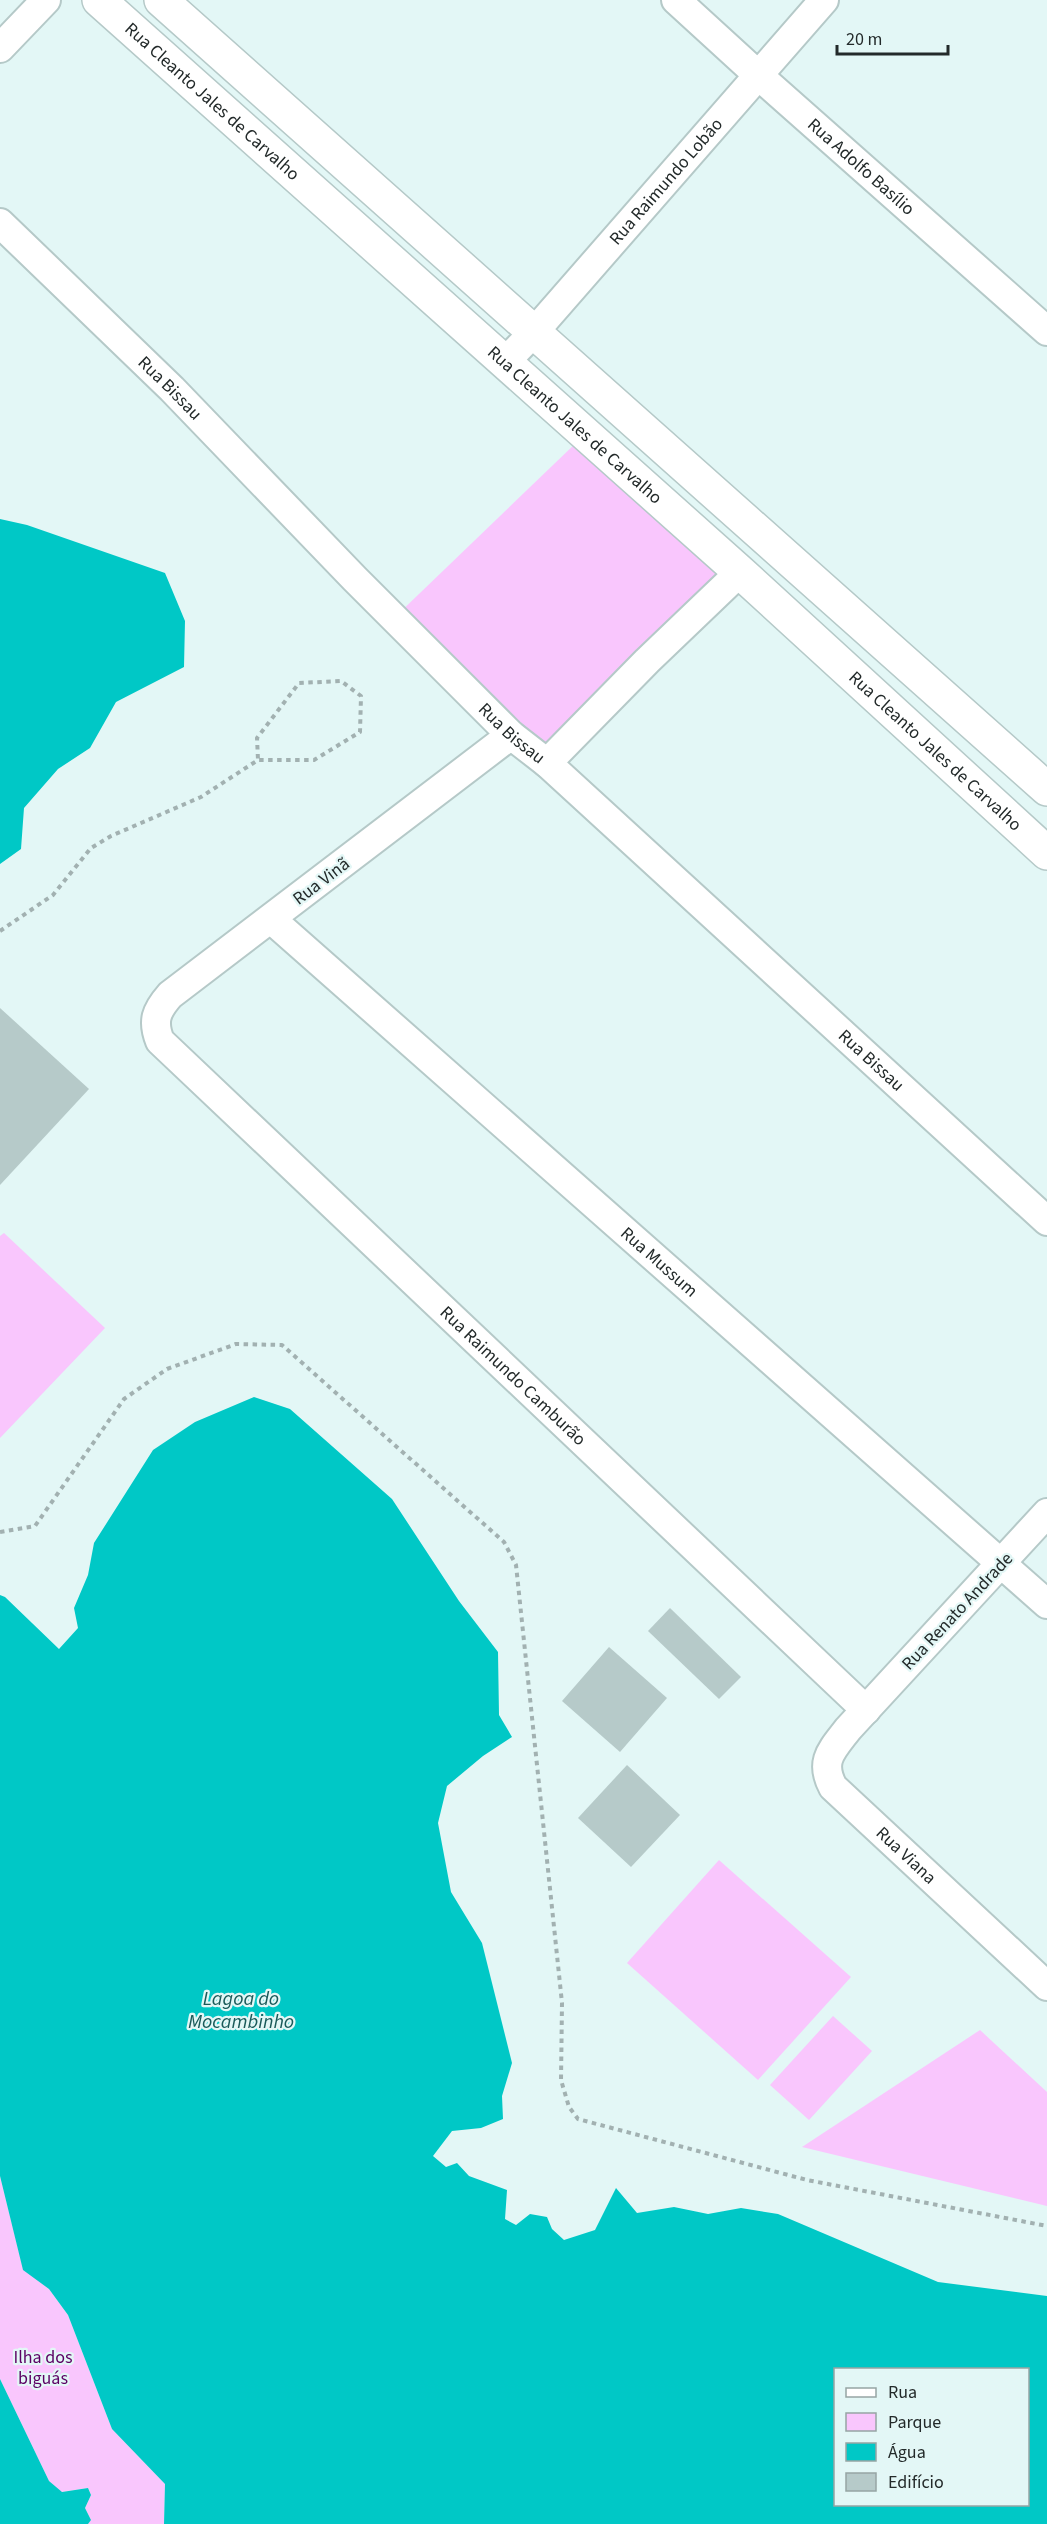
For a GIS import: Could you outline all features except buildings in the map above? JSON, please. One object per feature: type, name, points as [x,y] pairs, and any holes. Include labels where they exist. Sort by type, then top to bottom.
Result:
[{"type":"street","points":[[0,48],[46,0]]},
{"type":"street","name":"Rua Cleanto Jales de Carvalho","points":[[99,0],[740,572],[1047,853]]},
{"type":"street","points":[[161,0],[1047,789]]},
{"type":"street","name":"Rua Adolfo Basílio","points":[[676,0],[1047,331]]},
{"type":"street","name":"Rua Raimundo Lobão","points":[[505,362],[535,331],[824,0]]},
{"type":"street","name":"Rua Bissau","points":[[0,223],[172,389],[355,579],[511,735],[547,763],[1047,1221]]},
{"type":"street","points":[[547,763],[647,661],[740,572]]},
{"type":"street","name":"Rua Vinã","points":[[160,1041],[155,1028],[157,1016],[170,995],[511,735]]},
{"type":"street","name":"Rua Mussum","points":[[271,919],[1047,1604]]},
{"type":"street","name":"Rua Raimundo Camburão","points":[[160,1041],[866,1710]]},
{"type":"street","name":"Rua Renato Andrade","points":[[866,1710],[1047,1513]]},
{"type":"street","name":"Rua Viana","points":[[866,1710],[848,1729],[829,1756],[827,1774],[833,1787],[1047,1986]]},
{"type":"path","points":[[0,931],[53,895],[91,848],[111,836],[201,797],[258,760],[314,760],[360,732],[361,696],[341,681],[299,683],[257,738],[258,760]]},
{"type":"path","points":[[0,1532],[35,1526],[124,1399],[167,1370],[236,1344],[282,1345],[504,1542],[516,1565],[562,2003],[561,2080],[569,2107],[578,2119],[807,2180],[1047,2226]]},
{"type":"green space","points":[[577,442],[740,572],[547,763],[394,618]]},
{"type":"green space","points":[[4,1233],[105,1328],[0,1438],[0,1236]]},
{"type":"green space","points":[[719,1860],[851,1977],[758,2080],[627,1963]]},
{"type":"green space","points":[[833,2016],[872,2051],[809,2120],[770,2085]]},
{"type":"green space","points":[[980,2030],[1047,2092],[1047,2206],[802,2147]]},
{"type":"green space","name":"Ilha dos biguás","points":[[0,2176],[23,2269],[49,2289],[68,2315],[112,2429],[165,2484],[164,2524],[88,2524],[91,2520],[85,2508],[91,2495],[88,2488],[61,2492],[49,2481],[0,2379]]},
{"type":"water","points":[[0,519],[27,525],[165,573],[185,621],[184,667],[116,702],[90,748],[58,769],[24,808],[21,849],[0,864]]},
{"type":"water","name":"Lagoa do Mocambinho","points":[[254,1397],[290,1409],[392,1499],[459,1601],[498,1652],[499,1715],[512,1737],[483,1756],[447,1786],[438,1823],[451,1892],[482,1943],[512,2063],[502,2096],[503,2119],[481,2128],[452,2131],[433,2156],[446,2167],[457,2163],[469,2176],[507,2190],[505,2219],[516,2225],[530,2214],[547,2217],[552,2229],[564,2240],[595,2230],[616,2188],[637,2213],[674,2207],[708,2214],[741,2208],[778,2214],[938,2282],[1047,2296],[1047,2524],[164,2524],[165,2484],[112,2429],[68,2315],[49,2289],[23,2270],[0,2176],[0,1595],[5,1597],[59,1649],[78,1628],[74,1608],[88,1575],[94,1543],[153,1450],[195,1422]]},
{"type":"water","points":[[0,2379],[49,2481],[62,2492],[88,2488],[91,2495],[85,2508],[91,2520],[88,2524],[0,2524]]}]
